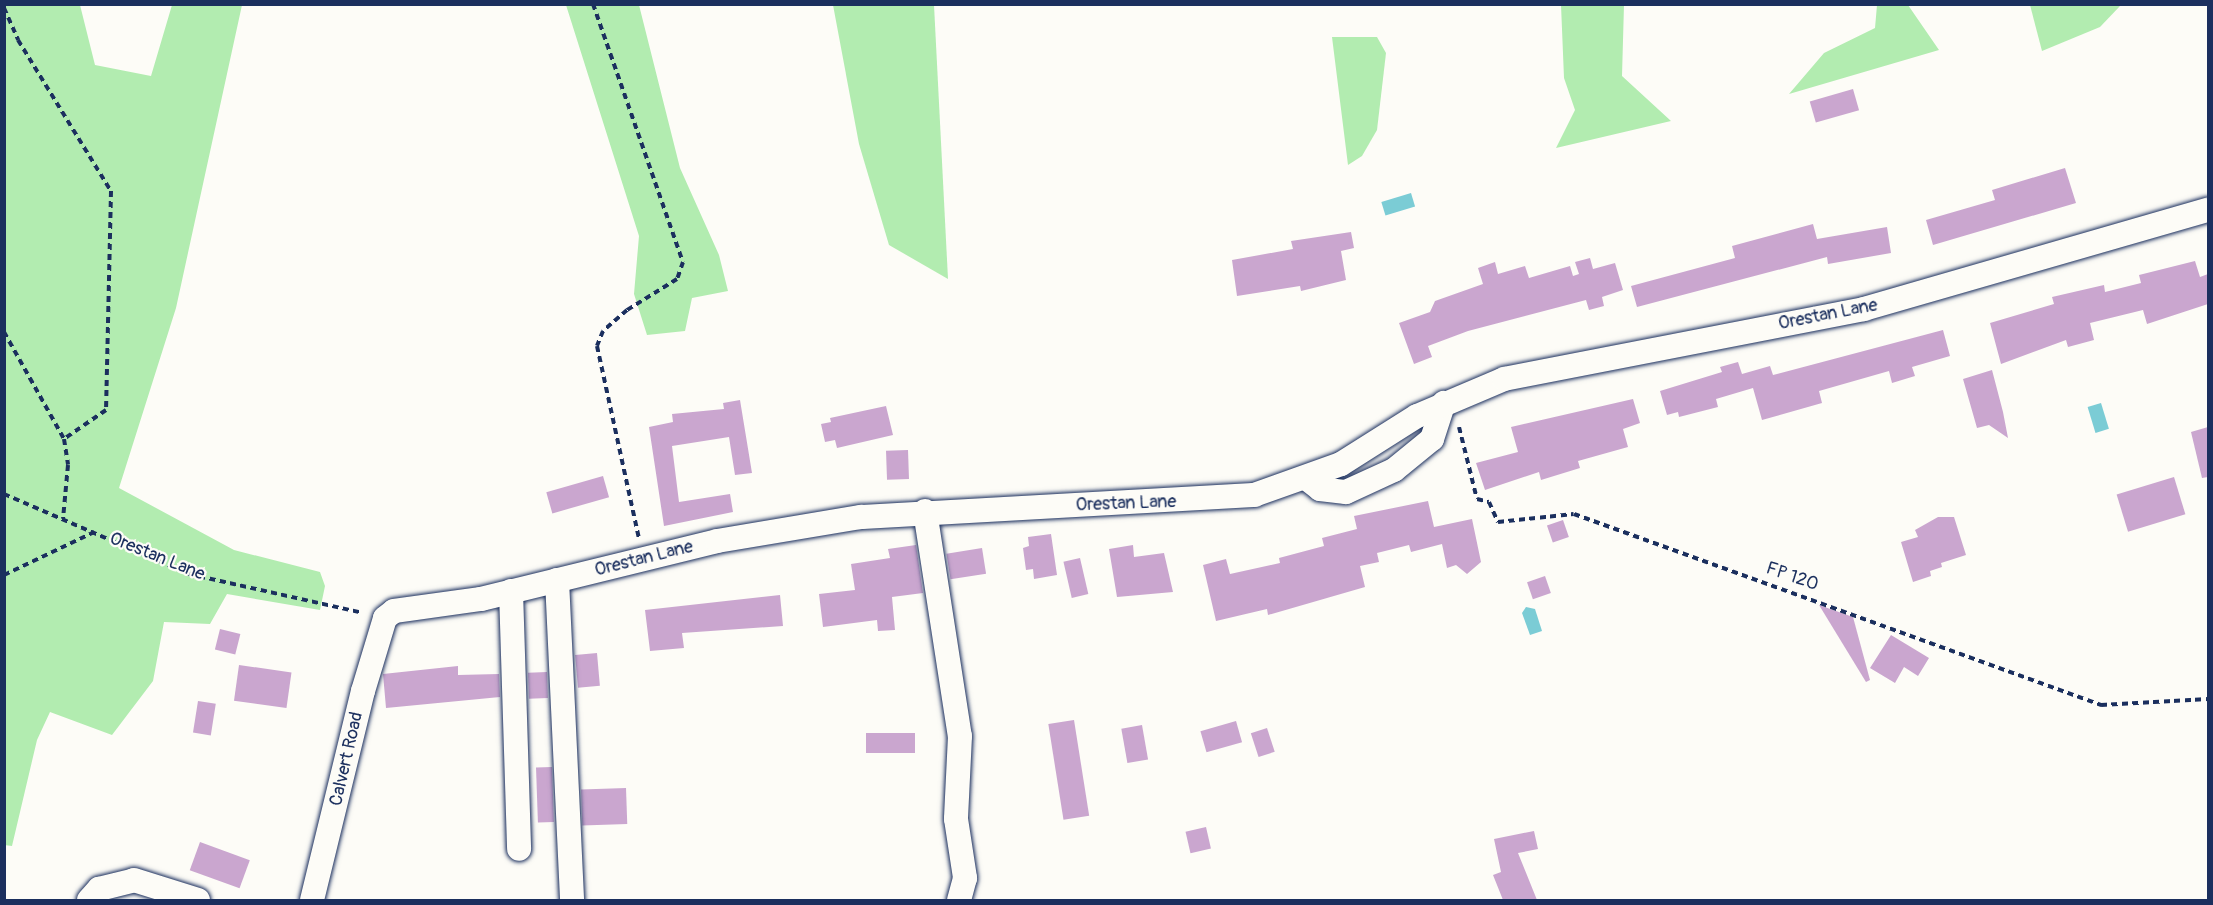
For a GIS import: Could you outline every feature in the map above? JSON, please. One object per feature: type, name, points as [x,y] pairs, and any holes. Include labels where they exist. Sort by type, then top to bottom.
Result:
[{"type":"street","name":"Orestan Lane","points":[[384,618],[404,608],[511,591],[645,559],[791,528],[925,511],[1210,501],[1254,495],[1341,464],[1448,401],[1528,372],[1864,309],[2208,210]]},
{"type":"street","points":[[1306,478],[1320,489],[1346,492],[1394,470],[1432,439],[1448,401]]},
{"type":"street","points":[[925,511],[960,736],[956,819],[965,878],[958,900]]},
{"type":"street","points":[[557,580],[572,900]]},
{"type":"street","points":[[511,591],[519,849]]},
{"type":"street","name":"Calvert Road","points":[[312,900],[384,618]]},
{"type":"street","points":[[89,900],[99,889],[134,880],[198,900]]},
{"type":"path","points":[[593,4],[683,262],[677,279],[627,310],[603,331],[597,346],[645,559]]},
{"type":"path","points":[[4,8],[18,40],[111,191],[106,410],[64,439]]},
{"type":"path","points":[[4,332],[64,439],[68,465],[63,519]]},
{"type":"path","name":"FP 120","points":[[1448,401],[1477,499],[1489,502],[1498,522],[1574,514],[2101,705],[2208,699]]},
{"type":"path","name":"Orestan Lane","points":[[4,494],[189,574],[384,618]]},
{"type":"path","points":[[4,574],[94,532]]},
{"type":"green space","points":[[2030,4],[2121,5],[2100,27],[2042,51]]},
{"type":"green space","points":[[4,5],[80,5],[95,65],[151,76],[172,5],[242,5],[176,308],[119,488],[234,550],[320,572],[325,586],[320,610],[227,594],[210,624],[164,622],[153,681],[112,735],[50,712],[37,740],[12,846],[4,845]]},
{"type":"green space","points":[[566,5],[639,5],[680,168],[719,255],[728,291],[692,298],[685,331],[647,335],[634,294],[639,236]]},
{"type":"green space","points":[[833,5],[934,5],[948,279],[889,245],[859,144]]},
{"type":"green space","points":[[1561,5],[1624,5],[1622,76],[1671,121],[1556,148],[1575,110],[1564,78]]},
{"type":"green space","points":[[1877,5],[1908,5],[1939,50],[1789,94],[1824,53],[1875,28]]},
{"type":"green space","points":[[1332,37],[1377,37],[1386,53],[1377,130],[1362,156],[1348,165]]},
{"type":"water","points":[[1411,193],[1415,206],[1385,215],[1381,202]]},
{"type":"water","points":[[2101,403],[2109,429],[2096,433],[2088,407]]},
{"type":"water","points":[[1526,607],[1535,609],[1542,631],[1530,635],[1522,613]]},
{"type":"building","points":[[1853,89],[1859,110],[1816,123],[1810,101]]},
{"type":"building","points":[[2065,168],[2076,203],[1933,245],[1926,220],[1995,200],[1992,190]]},
{"type":"building","points":[[1813,224],[1817,239],[1887,227],[1891,253],[1828,264],[1827,257],[1637,307],[1631,286],[1735,258],[1732,246]]},
{"type":"building","points":[[1351,232],[1354,248],[1341,251],[1346,280],[1301,291],[1300,286],[1237,296],[1232,260],[1293,249],[1291,241]]},
{"type":"building","points":[[1590,258],[1593,269],[1615,263],[1623,290],[1602,297],[1604,306],[1589,310],[1586,300],[1468,331],[1428,346],[1432,357],[1414,364],[1399,323],[1430,312],[1435,301],[1483,284],[1478,268],[1495,262],[1498,274],[1525,266],[1529,278],[1570,266],[1573,276],[1579,274],[1575,262]]},
{"type":"building","points":[[2195,261],[2200,277],[2208,274],[2208,304],[2147,324],[2143,310],[2090,323],[2094,340],[2068,347],[2066,340],[2001,364],[1990,323],[2054,304],[2052,297],[2104,285],[2105,292],[2141,283],[2139,275]]},
{"type":"building","points":[[1943,330],[1950,356],[1912,367],[1915,376],[1892,383],[1889,371],[1819,391],[1822,403],[1762,420],[1753,388],[1716,399],[1718,407],[1679,417],[1678,412],[1667,415],[1660,391],[1722,372],[1720,367],[1738,362],[1742,374],[1770,366],[1773,375]]},
{"type":"building","points":[[1992,370],[2008,438],[1989,425],[1977,428],[1963,379]]},
{"type":"building","points":[[1633,399],[1640,423],[1623,429],[1628,447],[1578,461],[1580,468],[1541,480],[1539,472],[1485,490],[1476,463],[1518,452],[1511,427]]},
{"type":"building","points":[[740,400],[752,473],[735,475],[729,437],[672,446],[679,502],[730,494],[733,512],[664,526],[649,427],[673,422],[672,414],[724,409],[723,403]]},
{"type":"building","points":[[886,406],[893,435],[837,448],[835,440],[825,442],[821,424],[831,422],[830,418]]},
{"type":"building","points":[[2208,427],[2208,477],[2202,478],[2191,432]]},
{"type":"building","points":[[908,450],[909,479],[887,480],[886,451]]},
{"type":"building","points":[[603,476],[609,497],[552,513],[546,492]]},
{"type":"building","points":[[2174,477],[2185,514],[2128,532],[2117,495]]},
{"type":"building","points":[[1428,501],[1434,527],[1472,519],[1481,562],[1467,574],[1456,565],[1447,568],[1442,544],[1411,552],[1409,545],[1377,553],[1379,562],[1360,566],[1365,587],[1268,615],[1267,609],[1216,621],[1203,565],[1226,559],[1230,574],[1280,563],[1279,558],[1324,546],[1322,538],[1357,529],[1354,516]]},
{"type":"building","points":[[1938,517],[1954,517],[1966,555],[1941,563],[1942,567],[1930,571],[1931,576],[1913,582],[1901,542],[1918,537],[1915,530]]},
{"type":"building","points":[[1563,520],[1569,537],[1553,543],[1547,526]]},
{"type":"building","points":[[1051,534],[1057,575],[1034,579],[1033,569],[1026,570],[1023,548],[1029,546],[1028,537]]},
{"type":"building","points":[[916,545],[923,593],[892,597],[895,630],[878,631],[877,620],[823,627],[819,594],[855,590],[851,564],[890,558],[888,549]]},
{"type":"building","points":[[1133,545],[1134,557],[1164,553],[1173,592],[1117,597],[1109,549]]},
{"type":"building","points":[[982,548],[986,574],[951,579],[946,554]]},
{"type":"building","points":[[1080,558],[1088,594],[1072,598],[1063,562]]},
{"type":"building","points":[[1545,576],[1551,593],[1533,599],[1527,582]]},
{"type":"building","points":[[780,595],[783,626],[682,633],[684,648],[650,651],[645,610]]},
{"type":"building","points":[[1819,605],[1853,617],[1870,680],[1866,682]]},
{"type":"building","points":[[220,629],[240,634],[235,654],[215,649]]},
{"type":"building","points":[[1891,635],[1929,658],[1918,676],[1904,667],[1895,683],[1870,668]]},
{"type":"building","points":[[597,653],[600,686],[578,688],[575,655]]},
{"type":"building","points":[[239,665],[291,672],[286,708],[234,701]]},
{"type":"building","points":[[458,666],[458,675],[499,674],[500,697],[386,708],[383,674]]},
{"type":"building","points":[[547,672],[548,698],[529,699],[528,673]]},
{"type":"building","points":[[198,701],[216,704],[211,735],[193,733]]},
{"type":"building","points":[[1074,720],[1089,816],[1063,820],[1048,724]]},
{"type":"building","points":[[1236,721],[1242,742],[1206,752],[1200,731]]},
{"type":"building","points":[[1142,725],[1148,759],[1127,763],[1121,729]]},
{"type":"building","points":[[1267,728],[1275,752],[1259,757],[1251,733]]},
{"type":"building","points":[[866,733],[915,733],[915,753],[866,753]]},
{"type":"building","points":[[552,767],[554,822],[538,823],[536,768]]},
{"type":"building","points":[[626,788],[627,824],[582,826],[581,790]]},
{"type":"building","points":[[1206,827],[1211,848],[1190,853],[1186,832]]},
{"type":"building","points":[[1534,831],[1538,849],[1518,853],[1537,900],[1503,900],[1493,875],[1501,872],[1494,839]]},
{"type":"building","points":[[200,842],[250,860],[240,888],[190,870]]}]
